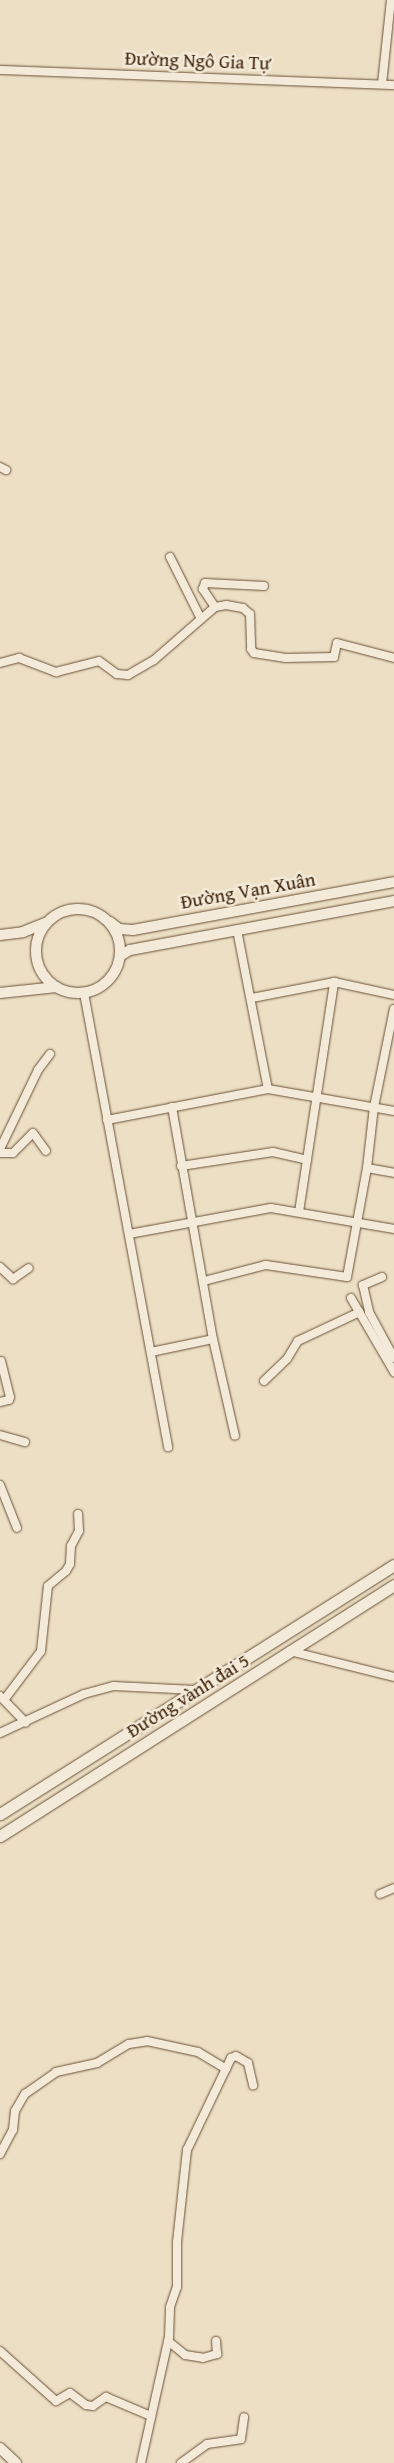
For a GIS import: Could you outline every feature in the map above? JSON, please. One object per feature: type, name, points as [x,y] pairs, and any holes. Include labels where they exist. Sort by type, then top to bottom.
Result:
[{"type":"main road","name":"Đường vành đai 5","points":[[0,1814],[394,1565]]},
{"type":"main road","name":"Đường vành đai 5","points":[[0,1836],[394,1585]]},
{"type":"street","points":[[382,84],[391,0]]},
{"type":"street","name":"Đường Ngô Gia Tự","points":[[0,70],[394,85]]},
{"type":"street","points":[[170,557],[201,619]]},
{"type":"street","points":[[215,607],[203,589],[205,583],[264,586]]},
{"type":"street","points":[[0,663],[18,658],[56,672],[99,661],[117,674],[128,676],[154,660],[215,607],[226,605],[247,610],[251,618],[251,649],[254,653],[286,658],[334,657],[337,643],[394,658]]},
{"type":"street","name":"Đường Vạn Xuân","points":[[110,922],[119,930],[133,930],[394,882]]},
{"type":"street","name":"Đường Vạn Xuân","points":[[120,956],[130,950],[394,901]]},
{"type":"street","points":[[0,935],[40,927],[50,919],[74,908],[99,914],[110,922],[120,944],[120,956],[108,981],[84,993],[57,987],[0,994]]},
{"type":"street","points":[[50,919],[36,942],[36,955],[39,968],[57,987]]},
{"type":"street","points":[[237,930],[252,998],[268,1089]]},
{"type":"street","points":[[252,998],[334,982],[394,995]]},
{"type":"street","points":[[299,1212],[318,1099],[334,982]]},
{"type":"street","points":[[84,993],[168,1447]]},
{"type":"street","points":[[204,1281],[266,1265],[347,1277],[367,1168],[374,1107],[394,1009]]},
{"type":"street","points":[[46,1151],[33,1133],[13,1153],[0,1151],[38,1070],[50,1054]]},
{"type":"street","points":[[107,1120],[268,1089],[394,1111]]},
{"type":"street","points":[[172,1107],[213,1339],[235,1436]]},
{"type":"street","points":[[182,1166],[273,1152],[307,1160]]},
{"type":"street","points":[[367,1168],[394,1173]]},
{"type":"street","points":[[129,1234],[271,1208],[394,1229]]},
{"type":"street","points":[[0,1267],[13,1280],[29,1268]]},
{"type":"street","points":[[382,1277],[363,1285],[369,1312],[394,1358]]},
{"type":"street","points":[[351,1298],[394,1372]]},
{"type":"street","points":[[264,1381],[287,1359],[298,1341],[360,1312]]},
{"type":"street","points":[[151,1352],[213,1339]]},
{"type":"street","points":[[0,1402],[9,1400],[10,1397],[1,1361]]},
{"type":"street","points":[[0,1435],[25,1442]]},
{"type":"street","points":[[0,1485],[17,1528]]},
{"type":"street","points":[[26,1723],[2,1698],[41,1651],[48,1586],[66,1571],[70,1564],[71,1546],[79,1530],[78,1514]]},
{"type":"street","points":[[290,1651],[394,1677]]},
{"type":"street","points":[[0,1733],[26,1723],[76,1698],[114,1686],[196,1690]]},
{"type":"street","points":[[380,1894],[394,1888]]},
{"type":"street","points":[[0,2154],[13,2130],[15,2111],[25,2094],[56,2072],[97,2063],[129,2044],[147,2041],[198,2052],[226,2069]]},
{"type":"street","points":[[141,2463],[168,2341],[170,2307],[178,2281],[177,2248],[185,2158],[231,2058],[243,2059],[252,2069],[254,2086]]},
{"type":"street","points":[[168,2341],[185,2355],[203,2358],[218,2354],[216,2341]]},
{"type":"street","points":[[0,2351],[56,2401],[70,2393],[86,2406],[92,2406],[106,2397],[151,2416]]},
{"type":"street","points":[[181,2463],[207,2444],[242,2438],[244,2417]]},
{"type":"street","points":[[0,2448],[16,2463]]}]
